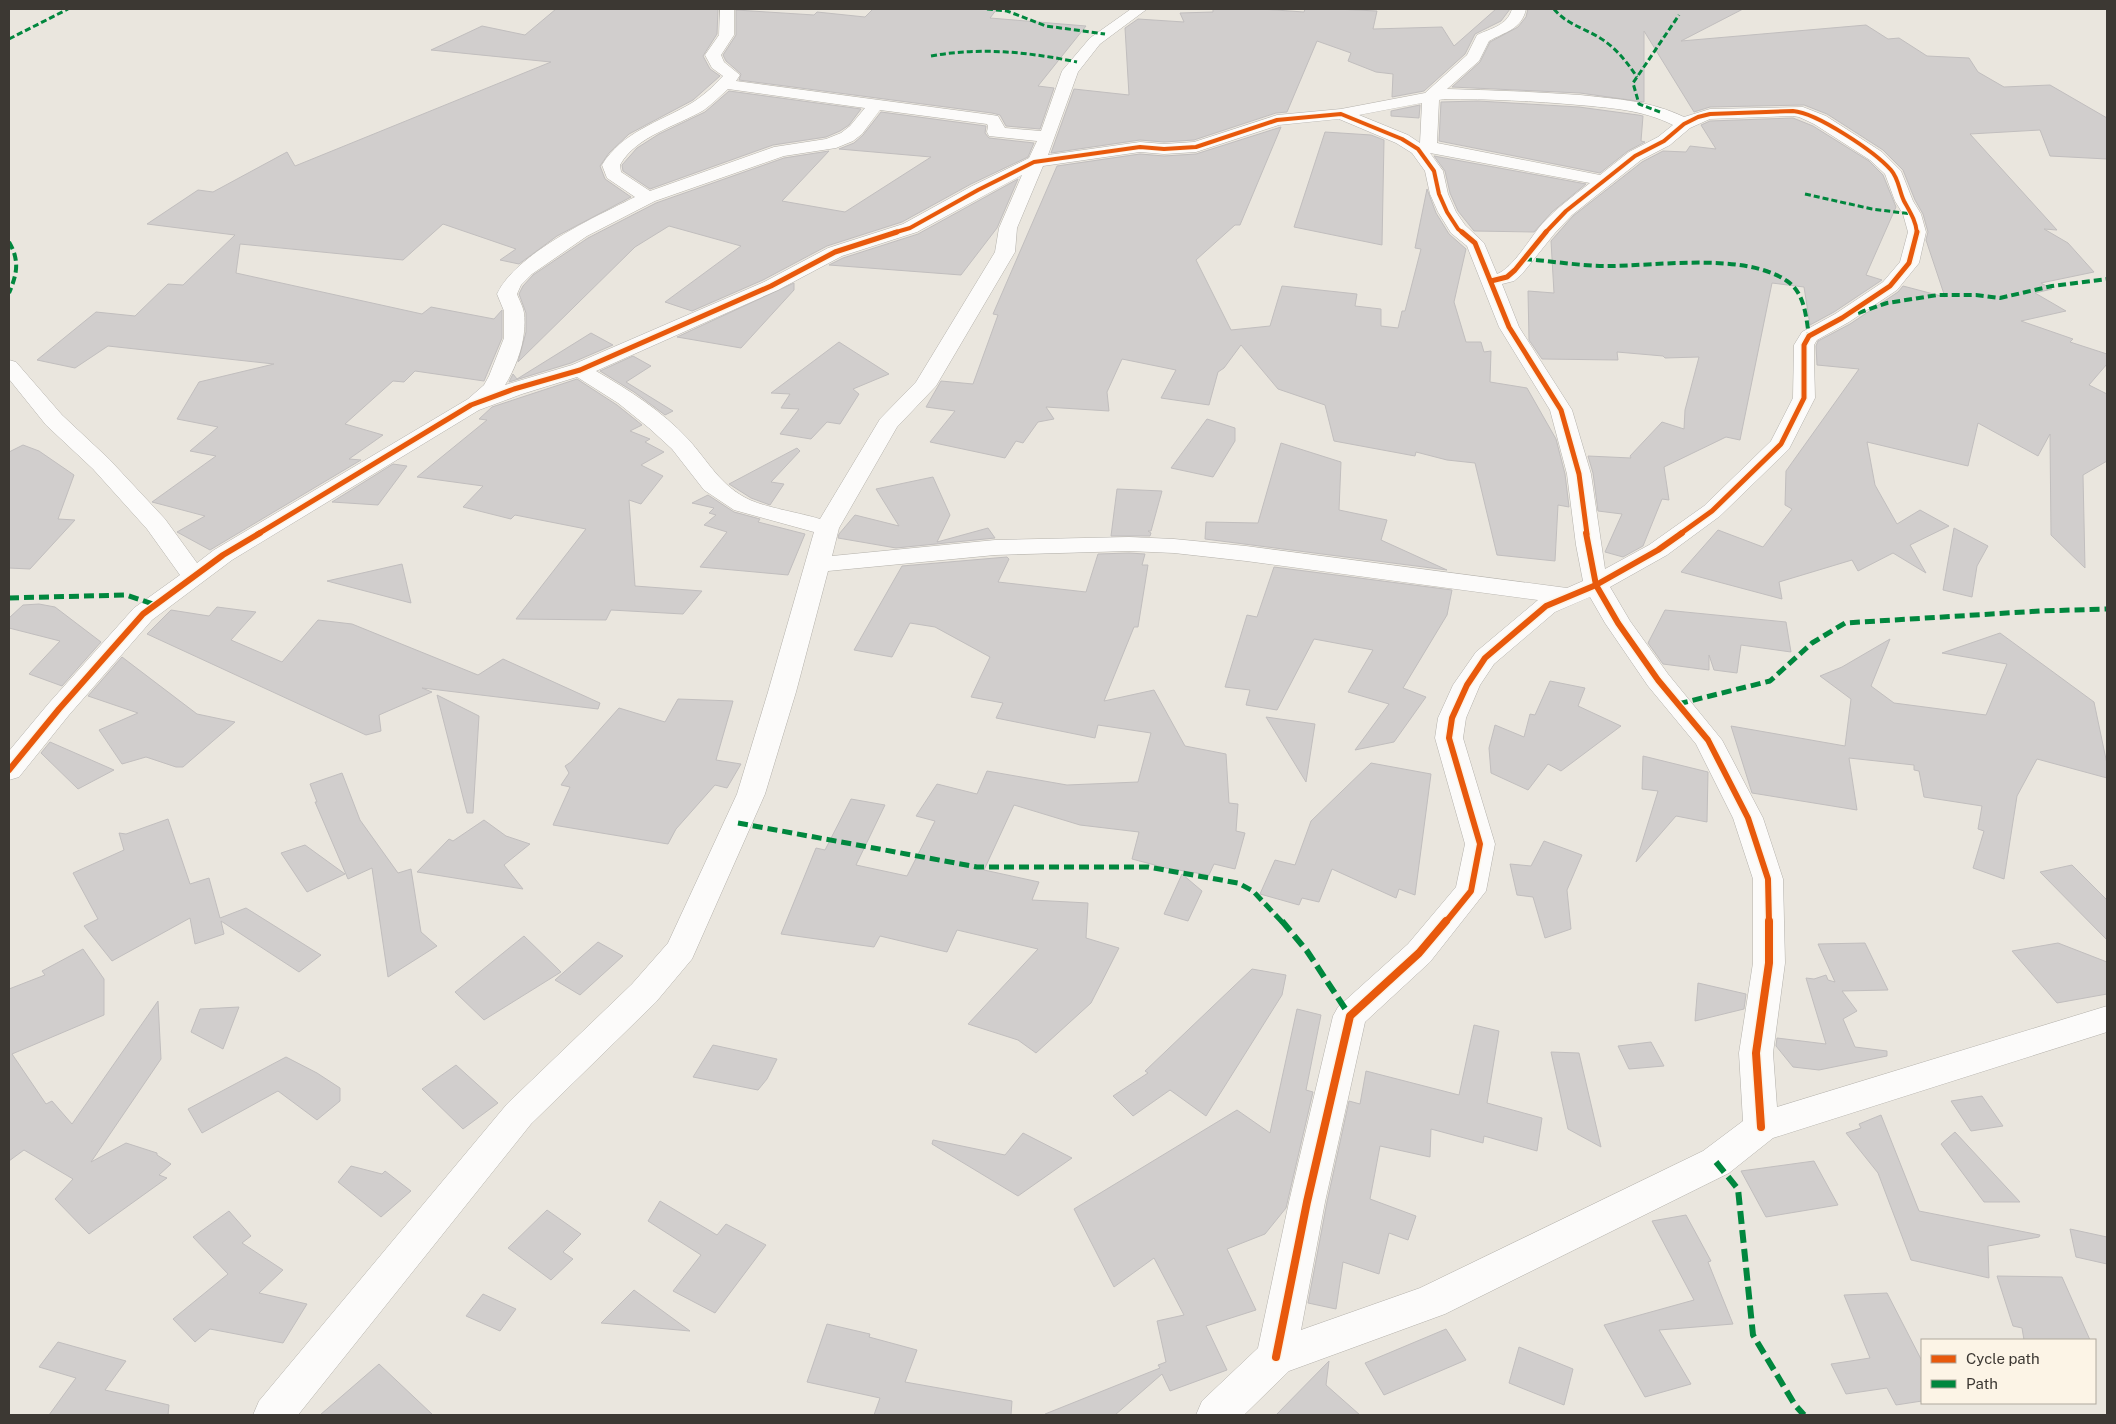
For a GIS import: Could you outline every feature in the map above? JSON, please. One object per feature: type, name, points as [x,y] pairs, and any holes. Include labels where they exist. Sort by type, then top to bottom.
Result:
[{"type":"street","points":[[649,197],[613,174],[612,162],[633,141],[646,132],[698,106],[732,75],[718,65],[713,55],[726,38],[727,9]]},
{"type":"street","points":[[273,1415],[519,1114],[644,994],[681,950],[751,794],[782,692],[827,528],[888,424],[925,386],[1005,252],[1008,228],[1034,162],[1047,137],[1070,71],[1095,41],[1140,9]]},
{"type":"street","points":[[1519,9],[1514,22],[1500,32],[1482,38],[1477,52],[1472,58],[1431,96],[1424,149],[1434,171],[1439,194],[1448,212],[1458,229],[1475,243],[1509,327],[1561,410],[1579,474],[1588,545],[1583,590]]},
{"type":"street","points":[[724,84],[992,120],[996,126],[995,132],[1047,137]]},
{"type":"street","points":[[471,405],[514,388],[580,370],[771,286],[835,252],[910,228],[978,190],[1034,162],[1140,147],[1164,149],[1196,147],[1277,120],[1341,114],[1444,94],[1520,95],[1632,105],[1660,112],[1684,124]]},
{"type":"street","points":[[9,770],[59,709],[143,614],[223,555],[471,405],[492,389],[500,376],[514,338],[514,310],[507,294],[512,283],[524,270],[580,232],[649,197],[757,161],[780,151],[830,144],[856,130],[876,104]]},
{"type":"street","points":[[1276,1357],[1307,1202],[1350,1016],[1419,954],[1471,891],[1480,844],[1449,738],[1452,718],[1467,685],[1485,658],[1546,606],[1583,590],[1658,550],[1712,511],[1781,444],[1804,398],[1804,346],[1809,336],[1842,318],[1890,286],[1909,263],[1917,232],[1912,214],[1904,201],[1898,182],[1886,165],[1876,156],[1812,116],[1793,111],[1710,114],[1684,124],[1664,141],[1635,156],[1566,211],[1507,277],[1491,281]]},
{"type":"street","points":[[1341,114],[1424,149],[1605,181]]},
{"type":"street","points":[[9,366],[54,420],[101,464],[156,524],[194,576]]},
{"type":"street","points":[[580,370],[626,398],[657,423],[680,444],[712,486],[742,505],[827,528]]},
{"type":"street","points":[[817,564],[1026,544],[1173,546],[1583,590],[1618,623],[1658,680],[1708,740],[1748,818],[1768,879],[1769,962],[1756,1053],[1761,1127]]},
{"type":"street","points":[[1216,1415],[1276,1357],[1431,1302],[1716,1162],[1761,1127],[2107,1019]]},
{"type":"building","points":[[556,9],[718,9],[717,34],[703,56],[710,69],[720,76],[693,100],[629,134],[609,153],[600,166],[605,179],[631,197],[557,236],[519,264],[500,260],[516,249],[443,224],[403,260],[240,244],[236,273],[422,314],[431,307],[494,319],[502,310],[502,338],[484,381],[415,371],[404,382],[393,381],[345,424],[383,435],[349,459],[361,460],[210,550],[177,532],[205,516],[152,502],[216,456],[190,451],[218,427],[177,419],[199,382],[274,364],[108,346],[75,368],[37,360],[96,312],[135,316],[168,284],[183,285],[235,235],[147,224],[198,190],[213,192],[287,152],[295,166],[551,62],[431,50],[482,26],[525,35]]},
{"type":"building","points":[[873,9],[997,9],[990,18],[1086,26],[1038,86],[1054,88],[1040,129],[1006,126],[1000,115],[992,113],[739,80],[741,74],[726,61],[723,55],[736,35],[736,10],[814,15],[817,12],[865,17]]},
{"type":"building","points":[[1213,9],[1261,9],[1304,12],[1305,9],[1377,11],[1373,29],[1442,27],[1454,46],[1496,9],[1510,9],[1501,21],[1475,34],[1465,54],[1424,91],[1392,97],[1393,74],[1376,72],[1348,61],[1351,53],[1317,41],[1287,112],[1276,113],[1194,140],[1164,142],[1140,140],[1051,153],[1074,89],[1129,95],[1125,28],[1138,19],[1184,22],[1180,13],[1213,12]]},
{"type":"building","points":[[1528,9],[1743,9],[1681,41],[1866,25],[1888,39],[1899,38],[1927,56],[1969,58],[1978,72],[2004,87],[2050,85],[2107,118],[2107,159],[2050,156],[2040,130],[1970,134],[2057,230],[2044,229],[2068,243],[2094,272],[2041,283],[2052,289],[2035,293],[2066,311],[2021,321],[2073,339],[2070,342],[2107,354],[2107,364],[2089,385],[2107,394],[2107,461],[2083,475],[2085,568],[2051,535],[2050,434],[2038,456],[1978,423],[1968,466],[1867,442],[1875,485],[1897,524],[1920,510],[1949,526],[1910,545],[1926,573],[1893,553],[1858,571],[1852,560],[1779,582],[1782,599],[1681,572],[1718,530],[1763,547],[1792,509],[1785,505],[1786,471],[1859,369],[1817,365],[1816,346],[1818,341],[1850,324],[1898,292],[1903,286],[1945,297],[1926,240],[1928,232],[1923,214],[1903,170],[1883,150],[1827,114],[1804,105],[1710,107],[1694,112],[1644,31],[1644,102],[1580,93],[1452,87],[1480,62],[1490,42],[1518,27],[1526,17]]},
{"type":"building","points":[[729,91],[861,109],[849,125],[826,137],[773,145],[650,189],[623,171],[622,165],[637,148],[659,134],[705,112]]},
{"type":"building","points":[[1478,101],[1579,107],[1643,116],[1641,141],[1645,142],[1628,151],[1600,173],[1439,141],[1441,102]]},
{"type":"building","points":[[1420,105],[1419,118],[1391,116],[1391,111]]},
{"type":"building","points":[[881,112],[986,126],[985,133],[989,138],[1034,143],[1028,157],[971,184],[902,222],[827,246],[763,280],[692,311],[665,302],[741,246],[669,226],[635,247],[518,362],[526,332],[526,313],[519,294],[523,286],[533,275],[588,238],[656,203],[784,158],[829,151],[782,201],[845,212],[931,157],[839,149],[854,143],[863,135]]},
{"type":"building","points":[[1793,118],[1813,126],[1869,161],[1883,175],[1896,207],[1866,275],[1882,280],[1834,312],[1810,325],[1804,287],[1772,283],[1740,440],[1726,437],[1664,467],[1669,500],[1662,499],[1643,546],[1623,557],[1605,552],[1622,514],[1598,511],[1593,473],[1588,456],[1631,458],[1630,456],[1662,422],[1684,429],[1685,410],[1699,357],[1665,358],[1663,356],[1617,352],[1618,360],[1542,359],[1529,340],[1528,291],[1554,293],[1551,241],[1573,216],[1642,162],[1663,151],[1686,152],[1690,146],[1716,149],[1701,125],[1710,121]]},
{"type":"building","points":[[1281,127],[1240,225],[1235,225],[1196,260],[1231,330],[1270,326],[1282,286],[1357,294],[1355,306],[1381,309],[1381,326],[1398,328],[1402,311],[1405,311],[1421,249],[1415,248],[1427,189],[1436,213],[1449,234],[1466,249],[1454,302],[1466,342],[1481,342],[1484,352],[1491,351],[1490,382],[1527,388],[1556,439],[1565,474],[1569,507],[1558,505],[1555,561],[1497,555],[1475,463],[1447,460],[1416,452],[1415,456],[1334,441],[1325,405],[1278,389],[1241,345],[1224,368],[1218,372],[1209,405],[1161,398],[1176,370],[1122,359],[1107,392],[1109,411],[1046,407],[1054,419],[1038,422],[1023,443],[1016,441],[1005,458],[930,442],[955,411],[926,407],[941,381],[973,384],[998,315],[993,314],[1057,166],[1140,154],[1164,156],[1196,154]]},
{"type":"building","points":[[1325,132],[1371,135],[1384,140],[1382,245],[1294,227]]},
{"type":"building","points":[[1434,156],[1586,184],[1552,212],[1534,232],[1474,231],[1458,211],[1450,193],[1445,171]]},
{"type":"building","points":[[1018,179],[997,228],[961,275],[829,265],[843,258],[918,234]]},
{"type":"building","points":[[794,283],[794,290],[741,348],[677,337]]},
{"type":"building","points":[[591,333],[613,345],[571,363],[509,382],[513,374],[517,379]]},
{"type":"building","points":[[839,342],[889,374],[853,389],[859,394],[840,424],[827,422],[811,439],[780,434],[799,409],[781,408],[790,394],[771,393]]},
{"type":"building","points":[[633,356],[651,366],[626,382],[673,411],[665,415],[634,392],[600,371]]},
{"type":"building","points":[[577,379],[617,405],[642,425],[630,431],[650,439],[645,442],[664,452],[641,465],[663,476],[641,504],[629,500],[635,586],[702,591],[683,614],[611,610],[606,620],[516,619],[586,529],[515,515],[511,519],[463,507],[483,486],[417,477],[487,420],[479,419],[492,407]]},
{"type":"building","points":[[1207,419],[1235,428],[1235,441],[1213,477],[1171,468]]},
{"type":"building","points":[[1281,443],[1341,462],[1339,510],[1387,520],[1381,540],[1447,570],[1205,539],[1206,522],[1258,523]]},
{"type":"building","points":[[23,445],[39,451],[74,475],[58,519],[75,520],[30,569],[9,568],[9,452]]},
{"type":"building","points":[[797,448],[800,451],[771,482],[784,484],[770,505],[751,498],[729,484]]},
{"type":"building","points":[[393,464],[407,466],[378,505],[332,502]]},
{"type":"building","points":[[933,477],[950,515],[937,542],[988,528],[995,538],[896,548],[838,538],[839,534],[855,515],[899,526],[876,489]]},
{"type":"building","points":[[1117,489],[1162,491],[1151,531],[1148,531],[1151,533],[1150,536],[1111,536]]},
{"type":"building","points":[[708,495],[734,512],[760,519],[758,522],[805,534],[788,575],[700,567],[727,532],[704,525],[716,515],[709,513],[714,508],[692,503]]},
{"type":"building","points":[[1954,528],[1988,546],[1977,566],[1972,597],[1943,590]]},
{"type":"building","points":[[1098,554],[1145,554],[1142,565],[1148,565],[1138,627],[1134,627],[1104,701],[1154,690],[1185,746],[1226,754],[1229,803],[1238,804],[1236,831],[1245,833],[1235,869],[1214,864],[1209,875],[1166,868],[1132,859],[1139,832],[1080,825],[1014,805],[984,870],[1039,882],[1032,900],[1088,903],[1086,938],[1119,948],[1091,1003],[1036,1053],[1018,1040],[968,1024],[1038,949],[957,930],[947,952],[880,936],[874,947],[781,934],[816,848],[825,850],[851,799],[885,805],[856,865],[907,876],[935,821],[916,816],[937,784],[977,794],[987,771],[1067,785],[1138,782],[1151,733],[1098,725],[1095,738],[996,718],[1003,703],[971,697],[990,657],[935,627],[910,623],[892,657],[854,650],[902,566],[1007,557],[1009,559],[998,582],[1086,592]]},
{"type":"building","points":[[402,564],[411,603],[327,581]]},
{"type":"building","points":[[1274,567],[1452,590],[1447,615],[1403,688],[1426,697],[1394,742],[1355,750],[1389,704],[1348,692],[1373,650],[1314,639],[1277,710],[1246,705],[1250,690],[1225,687],[1247,615],[1257,617]]},
{"type":"building","points":[[39,604],[55,607],[101,642],[62,686],[29,674],[60,641],[9,628],[9,618],[23,605]]},
{"type":"building","points":[[217,607],[256,612],[231,640],[282,662],[318,620],[352,624],[478,675],[503,659],[600,703],[598,709],[422,688],[432,692],[379,715],[381,731],[366,735],[147,634],[171,610],[209,616]]},
{"type":"building","points":[[1665,610],[1786,622],[1791,652],[1741,645],[1737,673],[1714,670],[1709,655],[1709,670],[1663,664],[1648,643]]},
{"type":"building","points":[[2000,633],[2094,702],[2107,764],[2107,778],[2037,759],[2017,796],[2004,879],[1973,868],[1984,831],[1978,829],[1982,806],[1924,797],[1919,771],[1914,770],[1914,765],[1849,758],[1857,810],[1752,793],[1731,726],[1845,746],[1851,699],[1820,676],[1842,667],[1890,639],[1871,686],[1894,703],[1986,715],[2007,664],[1942,653]]},
{"type":"building","points":[[122,657],[197,714],[235,722],[183,767],[176,767],[146,757],[122,764],[99,730],[138,713],[88,696]]},
{"type":"building","points":[[1550,681],[1585,688],[1578,706],[1621,726],[1561,771],[1548,764],[1528,790],[1491,773],[1489,748],[1495,725],[1524,737],[1530,714],[1535,715]]},
{"type":"building","points":[[437,695],[479,716],[473,813],[467,813]]},
{"type":"building","points":[[678,699],[733,701],[716,760],[741,764],[727,788],[715,785],[676,829],[668,844],[553,825],[570,787],[561,785],[569,773],[565,766],[571,762],[619,708],[665,722]]},
{"type":"building","points":[[1266,717],[1315,724],[1306,782]]},
{"type":"building","points":[[50,742],[114,770],[78,789],[41,753]]},
{"type":"building","points":[[1643,756],[1708,772],[1707,822],[1676,816],[1636,862],[1658,791],[1642,789]]},
{"type":"building","points":[[1371,763],[1431,774],[1415,895],[1399,889],[1396,898],[1332,869],[1319,902],[1302,898],[1299,905],[1260,894],[1275,860],[1295,865],[1311,821]]},
{"type":"building","points":[[342,773],[360,820],[398,873],[411,869],[421,932],[437,946],[388,977],[372,868],[348,879],[315,802],[317,802],[310,784]]},
{"type":"building","points":[[168,819],[190,884],[209,878],[220,918],[246,908],[321,955],[299,972],[221,921],[224,934],[195,944],[190,918],[112,961],[84,926],[98,919],[73,873],[124,850],[119,833],[126,834]]},
{"type":"building","points":[[484,820],[506,836],[530,844],[504,865],[523,889],[417,872],[449,839],[453,841]]},
{"type":"building","points":[[1544,841],[1582,855],[1567,890],[1571,929],[1545,938],[1533,897],[1517,895],[1510,864],[1531,866]]},
{"type":"building","points":[[305,845],[345,874],[307,892],[281,853]]},
{"type":"building","points":[[2072,865],[2107,900],[2107,940],[2040,872]]},
{"type":"building","points":[[1182,874],[1202,891],[1188,921],[1164,914]]},
{"type":"building","points":[[524,936],[561,972],[484,1020],[455,992]]},
{"type":"building","points":[[598,942],[623,956],[580,995],[555,980]]},
{"type":"building","points":[[1865,943],[1888,990],[1842,991],[1857,1011],[1843,1019],[1855,1047],[1887,1051],[1887,1056],[1819,1070],[1793,1067],[1776,1046],[1777,1038],[1826,1044],[1806,978],[1814,979],[1826,975],[1828,980],[1835,982],[1818,944]]},
{"type":"building","points":[[2058,943],[2107,962],[2107,994],[2057,1003],[2012,951]]},
{"type":"building","points":[[83,949],[104,979],[104,1015],[12,1054],[46,1104],[52,1101],[72,1124],[158,1001],[161,1059],[91,1162],[126,1143],[157,1153],[157,1155],[171,1164],[159,1175],[167,1178],[89,1234],[55,1199],[73,1179],[24,1150],[9,1161],[9,989],[45,975],[42,971]]},
{"type":"building","points":[[1252,969],[1286,975],[1282,995],[1206,1116],[1170,1090],[1133,1116],[1113,1096],[1148,1073],[1145,1071]]},
{"type":"building","points":[[1698,983],[1746,994],[1744,1009],[1695,1021]]},
{"type":"building","points":[[239,1007],[223,1049],[191,1032],[200,1009]]},
{"type":"building","points":[[1297,1009],[1321,1015],[1306,1090],[1313,1092],[1286,1208],[1265,1234],[1227,1249],[1256,1310],[1206,1326],[1227,1370],[1170,1391],[1162,1374],[1115,1415],[1045,1415],[1160,1368],[1158,1365],[1166,1362],[1157,1321],[1184,1315],[1154,1258],[1114,1287],[1074,1209],[1237,1110],[1270,1133]]},
{"type":"building","points":[[1474,1025],[1499,1031],[1487,1103],[1542,1118],[1537,1151],[1484,1136],[1483,1143],[1431,1129],[1430,1157],[1380,1146],[1370,1199],[1416,1216],[1408,1240],[1389,1233],[1379,1274],[1343,1262],[1336,1309],[1308,1303],[1349,1101],[1360,1104],[1366,1071],[1459,1095]]},
{"type":"building","points":[[1651,1042],[1664,1066],[1629,1069],[1618,1046]]},
{"type":"building","points":[[713,1045],[777,1059],[767,1079],[758,1090],[693,1077]]},
{"type":"building","points":[[1551,1052],[1579,1053],[1601,1147],[1568,1129]]},
{"type":"building","points":[[286,1057],[317,1073],[340,1088],[340,1101],[317,1120],[278,1091],[202,1133],[188,1109]]},
{"type":"building","points":[[456,1065],[498,1103],[463,1129],[422,1089]]},
{"type":"building","points":[[1982,1096],[2003,1126],[1971,1131],[1951,1101]]},
{"type":"building","points":[[1881,1115],[1919,1211],[2040,1235],[2039,1237],[1988,1246],[1989,1278],[1911,1260],[1878,1173],[1846,1133],[1861,1128],[1859,1124]]},
{"type":"building","points":[[1955,1132],[2020,1202],[1984,1202],[1941,1144]]},
{"type":"building","points":[[1023,1133],[1072,1158],[1018,1196],[932,1144],[933,1140],[1005,1155]]},
{"type":"building","points":[[1814,1161],[1838,1205],[1766,1217],[1741,1171]]},
{"type":"building","points":[[351,1166],[382,1174],[385,1171],[411,1191],[381,1217],[338,1182]]},
{"type":"building","points":[[660,1201],[717,1235],[726,1224],[766,1245],[715,1313],[673,1291],[701,1255],[648,1221]]},
{"type":"building","points":[[547,1210],[581,1234],[563,1252],[573,1259],[551,1280],[508,1248]]},
{"type":"building","points":[[229,1211],[251,1236],[242,1243],[283,1270],[259,1293],[307,1304],[283,1343],[210,1329],[195,1342],[173,1319],[228,1274],[193,1237]]},
{"type":"building","points":[[1686,1215],[1711,1261],[1708,1262],[1733,1324],[1659,1330],[1691,1384],[1645,1397],[1604,1325],[1694,1300],[1652,1221]]},
{"type":"building","points":[[2070,1229],[2107,1237],[2107,1264],[2076,1257]]},
{"type":"building","points":[[1997,1276],[2062,1277],[2090,1339],[2024,1339],[2022,1328],[2013,1326]]},
{"type":"building","points":[[634,1290],[690,1331],[601,1323]]},
{"type":"building","points":[[1887,1293],[1921,1359],[1921,1401],[1896,1405],[1887,1388],[1846,1394],[1831,1364],[1870,1358],[1844,1295]]},
{"type":"building","points":[[483,1294],[516,1309],[500,1331],[466,1316]]},
{"type":"building","points":[[827,1324],[870,1334],[869,1337],[917,1350],[905,1382],[1012,1401],[1011,1415],[874,1415],[880,1398],[807,1382]]},
{"type":"building","points":[[1446,1329],[1466,1360],[1384,1395],[1365,1363]]},
{"type":"building","points":[[58,1342],[126,1361],[105,1390],[169,1405],[168,1415],[49,1415],[76,1378],[39,1367]]},
{"type":"building","points":[[1519,1347],[1573,1369],[1564,1405],[1509,1383]]},
{"type":"building","points":[[1329,1361],[1326,1385],[1360,1415],[1276,1415]]},
{"type":"building","points":[[379,1364],[433,1415],[320,1415]]},
{"type":"marked path","points":[[9,39],[68,9]]},
{"type":"marked path","points":[[987,9],[1007,11],[1046,26],[1105,34]]},
{"type":"marked path","points":[[1554,9],[1569,22],[1594,34],[1616,50],[1637,77]]},
{"type":"marked path","points":[[1660,112],[1639,104],[1633,83],[1679,15]]},
{"type":"marked path","points":[[931,56],[986,50],[1022,52],[1077,62]]},
{"type":"marked path","points":[[1805,194],[1845,204],[1912,214]]},
{"type":"marked path","points":[[9,242],[17,262],[15,279],[9,293]]},
{"type":"marked path","points":[[1524,259],[1607,266],[1701,263],[1751,267],[1772,273],[1793,286],[1804,306],[1809,336]]},
{"type":"marked path","points":[[1858,313],[1887,303],[1938,295],[1976,295],[2000,298],[2052,286],[2107,279]]},
{"type":"marked path","points":[[9,598],[126,595],[156,605]]},
{"type":"marked path","points":[[1678,704],[1770,681],[1812,643],[1845,623],[2040,611],[2107,609]]},
{"type":"marked path","points":[[738,823],[977,867],[1148,867],[1238,883],[1253,891],[1271,908],[1307,951],[1350,1016]]},
{"type":"marked path","points":[[1716,1162],[1738,1189],[1753,1335],[1795,1405],[1804,1415]]},
{"type":"cycle path","points":[[1276,1357],[1307,1202],[1350,1016],[1419,953],[1471,891],[1480,844],[1449,738],[1452,718],[1467,685],[1485,658],[1546,606],[1596,585],[1658,550],[1712,511],[1781,444],[1804,398],[1804,345],[1809,336],[1842,318],[1890,286],[1909,263],[1917,232],[1912,214],[1904,201],[1892,171],[1876,156],[1820,120],[1803,112],[1793,111],[1710,114],[1698,117],[1684,124],[1664,141],[1635,156],[1566,211],[1507,277],[1491,281]]},
{"type":"cycle path","points":[[9,770],[59,709],[143,614],[223,555],[471,405],[514,389],[580,370],[771,286],[835,252],[910,228],[978,190],[1034,162],[1140,147],[1164,149],[1196,147],[1277,120],[1341,114],[1402,139],[1418,149],[1434,171],[1439,194],[1447,212],[1458,229],[1475,243],[1509,327],[1561,410],[1579,474],[1588,545],[1596,585],[1618,623],[1658,680],[1708,740],[1748,818],[1768,879],[1769,963],[1756,1053],[1761,1127]]}]
